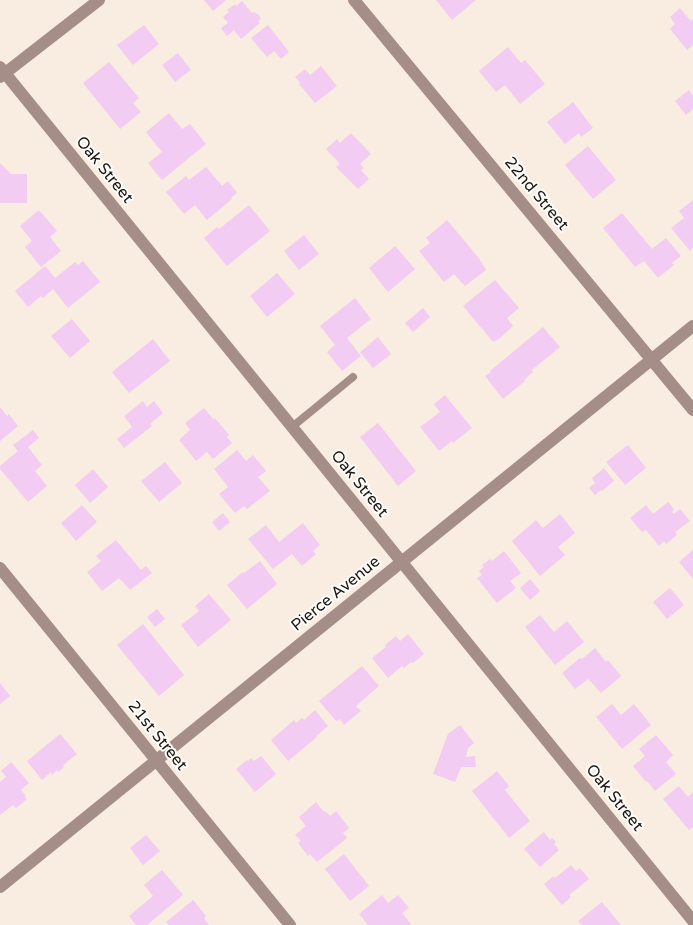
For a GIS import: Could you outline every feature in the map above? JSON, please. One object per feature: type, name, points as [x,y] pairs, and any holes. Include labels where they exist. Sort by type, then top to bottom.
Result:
[{"type":"street","points":[[2,73],[98,0]]},
{"type":"street","name":"22nd Street","points":[[354,0],[693,410]]},
{"type":"street","name":"Oak Street","points":[[2,73],[693,921]]},
{"type":"street","name":"Pierce Avenue","points":[[0,887],[693,326]]},
{"type":"street","name":"21st Street","points":[[0,568],[290,925]]},
{"type":"lane","points":[[292,428],[353,377]]},
{"type":"building","points":[[204,0],[226,0],[213,11]]},
{"type":"building","points":[[436,0],[476,0],[452,20]]},
{"type":"building","points":[[242,1],[252,13],[254,12],[259,15],[261,19],[258,21],[260,23],[241,39],[234,30],[227,36],[221,28],[228,23],[223,17],[229,12],[227,10]]},
{"type":"building","points":[[680,8],[691,21],[693,19],[693,45],[687,50],[670,29],[675,24],[670,17]]},
{"type":"building","points":[[144,25],[159,44],[133,65],[117,45]]},
{"type":"building","points":[[268,25],[289,52],[281,59],[274,51],[267,57],[251,38]]},
{"type":"building","points":[[508,47],[521,63],[525,60],[545,84],[520,104],[505,85],[496,92],[479,71]]},
{"type":"building","points":[[178,53],[191,70],[175,82],[162,65]]},
{"type":"building","points":[[109,62],[139,98],[133,103],[141,112],[120,129],[83,83]]},
{"type":"building","points":[[321,66],[337,86],[315,103],[295,77],[305,69],[310,75]]},
{"type":"building","points":[[689,90],[693,96],[693,109],[686,115],[675,101]]},
{"type":"building","points":[[573,102],[593,128],[581,137],[579,133],[565,144],[547,122]]},
{"type":"building","points":[[169,113],[182,129],[190,124],[206,144],[162,180],[148,163],[162,152],[146,132]]},
{"type":"building","points":[[351,133],[371,154],[360,164],[364,168],[361,170],[369,179],[358,189],[336,167],[340,164],[326,149],[337,139],[340,143]]},
{"type":"building","points":[[588,146],[616,180],[593,199],[565,165]]},
{"type":"building","points":[[0,163],[11,174],[27,174],[27,203],[0,203]]},
{"type":"building","points":[[206,167],[222,186],[228,181],[237,193],[207,220],[195,205],[184,214],[166,192],[186,176],[189,180]]},
{"type":"building","points":[[693,200],[693,248],[690,251],[671,228],[684,218],[679,211]]},
{"type":"building","points":[[249,205],[270,231],[227,266],[204,238],[217,227],[219,229]]},
{"type":"building","points":[[39,210],[57,231],[50,237],[61,251],[41,267],[25,247],[32,241],[20,226]]},
{"type":"building","points":[[622,213],[652,249],[666,238],[681,256],[672,263],[674,265],[658,278],[644,261],[635,267],[603,228]]},
{"type":"building","points":[[447,220],[478,257],[486,270],[465,286],[454,274],[444,282],[419,251],[430,243],[426,238]]},
{"type":"building","points":[[304,235],[319,254],[299,270],[284,251]]},
{"type":"building","points":[[395,246],[415,269],[388,292],[369,268]]},
{"type":"building","points":[[83,261],[100,282],[68,308],[53,289],[28,307],[15,291],[45,266],[55,278],[75,262],[78,265]]},
{"type":"building","points":[[277,273],[295,294],[267,317],[250,296]]},
{"type":"building","points":[[495,280],[519,308],[507,318],[513,326],[493,342],[463,306]]},
{"type":"building","points":[[355,298],[371,319],[347,338],[361,356],[342,371],[327,352],[335,345],[320,326]]},
{"type":"building","points":[[423,308],[430,317],[413,332],[405,323]]},
{"type":"building","points":[[72,319],[90,341],[70,358],[51,336]]},
{"type":"building","points":[[543,327],[560,347],[532,370],[533,372],[525,381],[503,399],[485,376]]},
{"type":"building","points":[[378,337],[391,354],[373,368],[360,352]]},
{"type":"building","points":[[153,339],[170,361],[129,393],[112,372]]},
{"type":"building","points":[[445,395],[472,428],[439,451],[420,427],[440,412],[434,404]]},
{"type":"building","points":[[143,401],[147,407],[154,401],[163,413],[150,424],[152,426],[124,448],[117,439],[132,427],[124,416]]},
{"type":"building","points":[[0,407],[7,416],[9,414],[18,426],[0,441]]},
{"type":"building","points":[[204,408],[229,435],[227,437],[232,443],[213,459],[207,452],[196,461],[179,440],[190,430],[185,423]]},
{"type":"building","points":[[378,423],[416,471],[398,486],[360,437]]},
{"type":"building","points":[[33,430],[39,438],[28,447],[42,465],[35,471],[47,486],[28,502],[0,469],[0,466],[18,451],[13,445]]},
{"type":"building","points":[[628,445],[646,468],[625,485],[606,462]]},
{"type":"building","points":[[237,450],[246,461],[253,455],[266,471],[258,477],[270,491],[247,509],[244,506],[235,513],[219,494],[228,487],[214,469]]},
{"type":"building","points":[[165,462],[182,483],[159,502],[141,481]]},
{"type":"building","points":[[604,468],[614,481],[595,495],[589,488],[595,483],[592,478]]},
{"type":"building","points":[[93,469],[108,487],[90,503],[75,485]]},
{"type":"building","points":[[668,502],[674,509],[672,512],[674,514],[680,509],[690,521],[675,532],[677,535],[666,544],[664,541],[659,546],[646,530],[642,532],[630,518],[646,505],[653,514]]},
{"type":"building","points":[[82,505],[97,522],[76,541],[61,523]]},
{"type":"building","points":[[223,513],[230,522],[219,531],[212,522]]},
{"type":"building","points":[[560,514],[575,533],[558,547],[565,555],[540,576],[512,541],[536,520],[543,528]]},
{"type":"building","points":[[303,523],[320,545],[313,551],[316,554],[302,566],[292,554],[273,569],[248,539],[266,525],[279,542]]},
{"type":"building","points":[[116,540],[141,570],[146,566],[152,573],[130,590],[119,578],[102,591],[87,572],[101,561],[96,556]]},
{"type":"building","points":[[693,550],[693,579],[679,562]]},
{"type":"building","points":[[504,551],[521,573],[510,581],[516,588],[497,603],[477,578],[482,575],[479,571],[484,567],[482,565],[490,559],[492,561]]},
{"type":"building","points":[[260,561],[277,584],[247,609],[227,585]]},
{"type":"building","points":[[530,579],[540,591],[530,600],[520,588]]},
{"type":"building","points":[[670,588],[684,605],[667,619],[653,602]]},
{"type":"building","points":[[209,594],[231,620],[198,647],[181,625],[199,611],[195,606]]},
{"type":"building","points":[[157,609],[165,619],[155,627],[147,617]]},
{"type":"building","points":[[540,615],[554,632],[567,621],[584,642],[555,665],[525,627]]},
{"type":"building","points":[[143,624],[184,675],[159,696],[117,645]]},
{"type":"building","points":[[408,634],[424,654],[404,668],[402,666],[388,678],[372,658],[396,636],[400,641]]},
{"type":"building","points":[[595,648],[621,676],[601,693],[588,679],[575,689],[562,673]]},
{"type":"building","points":[[362,666],[379,686],[356,706],[361,711],[344,725],[340,719],[336,721],[319,701]]},
{"type":"building","points":[[0,683],[10,696],[0,704]]},
{"type":"building","points":[[612,704],[621,715],[634,704],[651,725],[622,749],[596,717]]},
{"type":"building","points":[[315,710],[328,726],[288,761],[271,740],[294,720],[296,723],[302,718],[304,720]]},
{"type":"building","points":[[460,725],[474,743],[468,748],[466,757],[475,756],[476,767],[461,767],[455,782],[433,774],[448,734]]},
{"type":"building","points":[[60,734],[77,754],[63,765],[64,767],[58,772],[57,770],[52,775],[51,772],[42,780],[27,761]]},
{"type":"building","points":[[656,735],[673,755],[666,762],[676,774],[655,791],[633,766],[645,756],[639,749]]},
{"type":"building","points":[[261,756],[276,774],[255,792],[236,769],[247,760],[251,758],[254,761]]},
{"type":"building","points":[[11,762],[29,783],[21,790],[27,799],[16,808],[13,805],[0,815],[0,782],[6,777],[1,771]]},
{"type":"building","points":[[497,771],[509,786],[505,790],[530,821],[509,838],[472,791]]},
{"type":"building","points":[[679,786],[688,797],[693,792],[693,827],[689,830],[663,799]]},
{"type":"building","points":[[316,802],[330,816],[336,811],[349,828],[343,833],[347,838],[317,862],[310,854],[308,856],[298,843],[301,841],[295,835],[306,826],[299,817]]},
{"type":"building","points":[[544,832],[550,840],[552,838],[556,842],[554,844],[559,850],[540,867],[524,849]]},
{"type":"building","points":[[146,835],[160,851],[143,865],[130,848]]},
{"type":"building","points":[[344,854],[369,886],[350,901],[325,869]]},
{"type":"building","points":[[571,865],[576,871],[580,868],[589,879],[569,895],[571,897],[562,905],[544,884]]},
{"type":"building","points":[[162,870],[183,895],[147,925],[136,925],[129,916],[153,896],[144,885]]},
{"type":"building","points":[[382,895],[388,903],[398,895],[409,908],[402,913],[410,925],[368,925],[359,914]]},
{"type":"building","points":[[193,900],[206,916],[204,918],[209,925],[169,925],[166,922]]},
{"type":"building","points":[[602,902],[621,925],[582,925],[578,921]]}]
